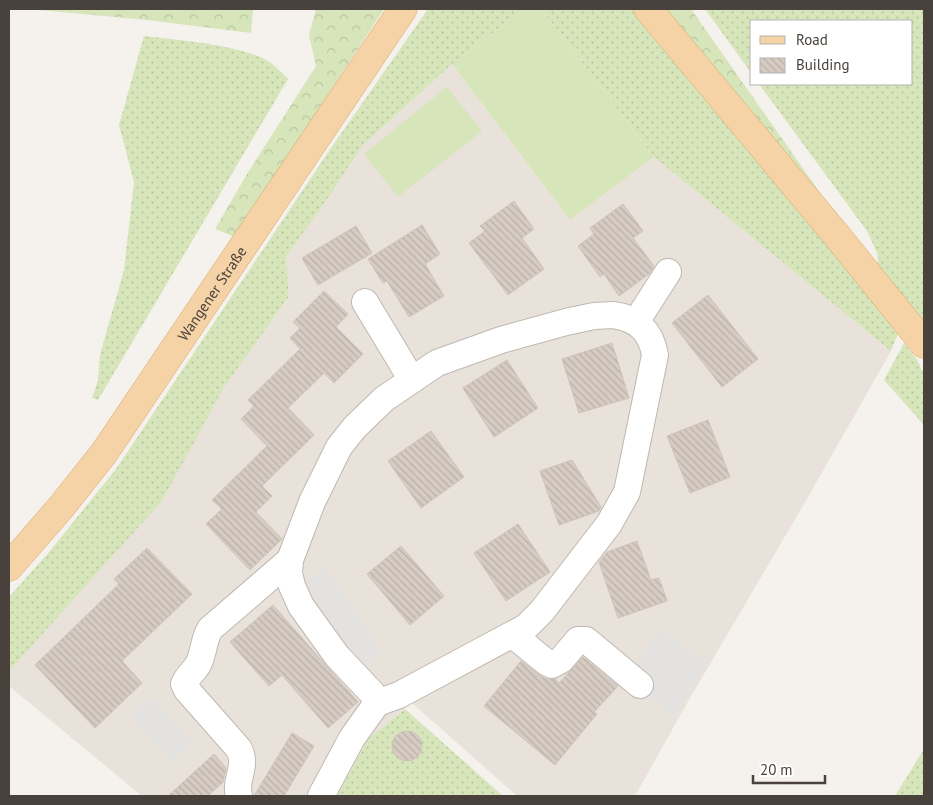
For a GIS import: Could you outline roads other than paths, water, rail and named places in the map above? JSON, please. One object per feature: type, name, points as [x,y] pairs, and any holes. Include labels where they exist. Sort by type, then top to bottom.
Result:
[{"type":"main road","name":"Wangener Straße","points":[[9,567],[62,506],[104,453],[403,9]]},
{"type":"main road","points":[[648,9],[838,237],[924,344]]},
{"type":"street","points":[[636,322],[668,272]]},
{"type":"street","points":[[365,302],[412,380]]},
{"type":"street","points":[[321,796],[352,738],[377,704],[526,627],[542,611],[609,524],[627,492],[655,355],[653,343],[646,331],[636,322],[626,316],[594,316],[501,340],[437,363],[384,399],[356,427],[340,447],[312,502],[290,560],[289,573],[292,586],[301,606],[337,656],[372,693],[377,704]]},
{"type":"street","points":[[239,796],[237,790],[243,766],[243,757],[239,749],[187,690],[184,684],[187,676],[196,668],[200,661],[206,636],[210,629],[290,560]]},
{"type":"street","points":[[513,635],[546,662],[552,664],[561,660],[578,640],[586,640],[640,685]]}]
